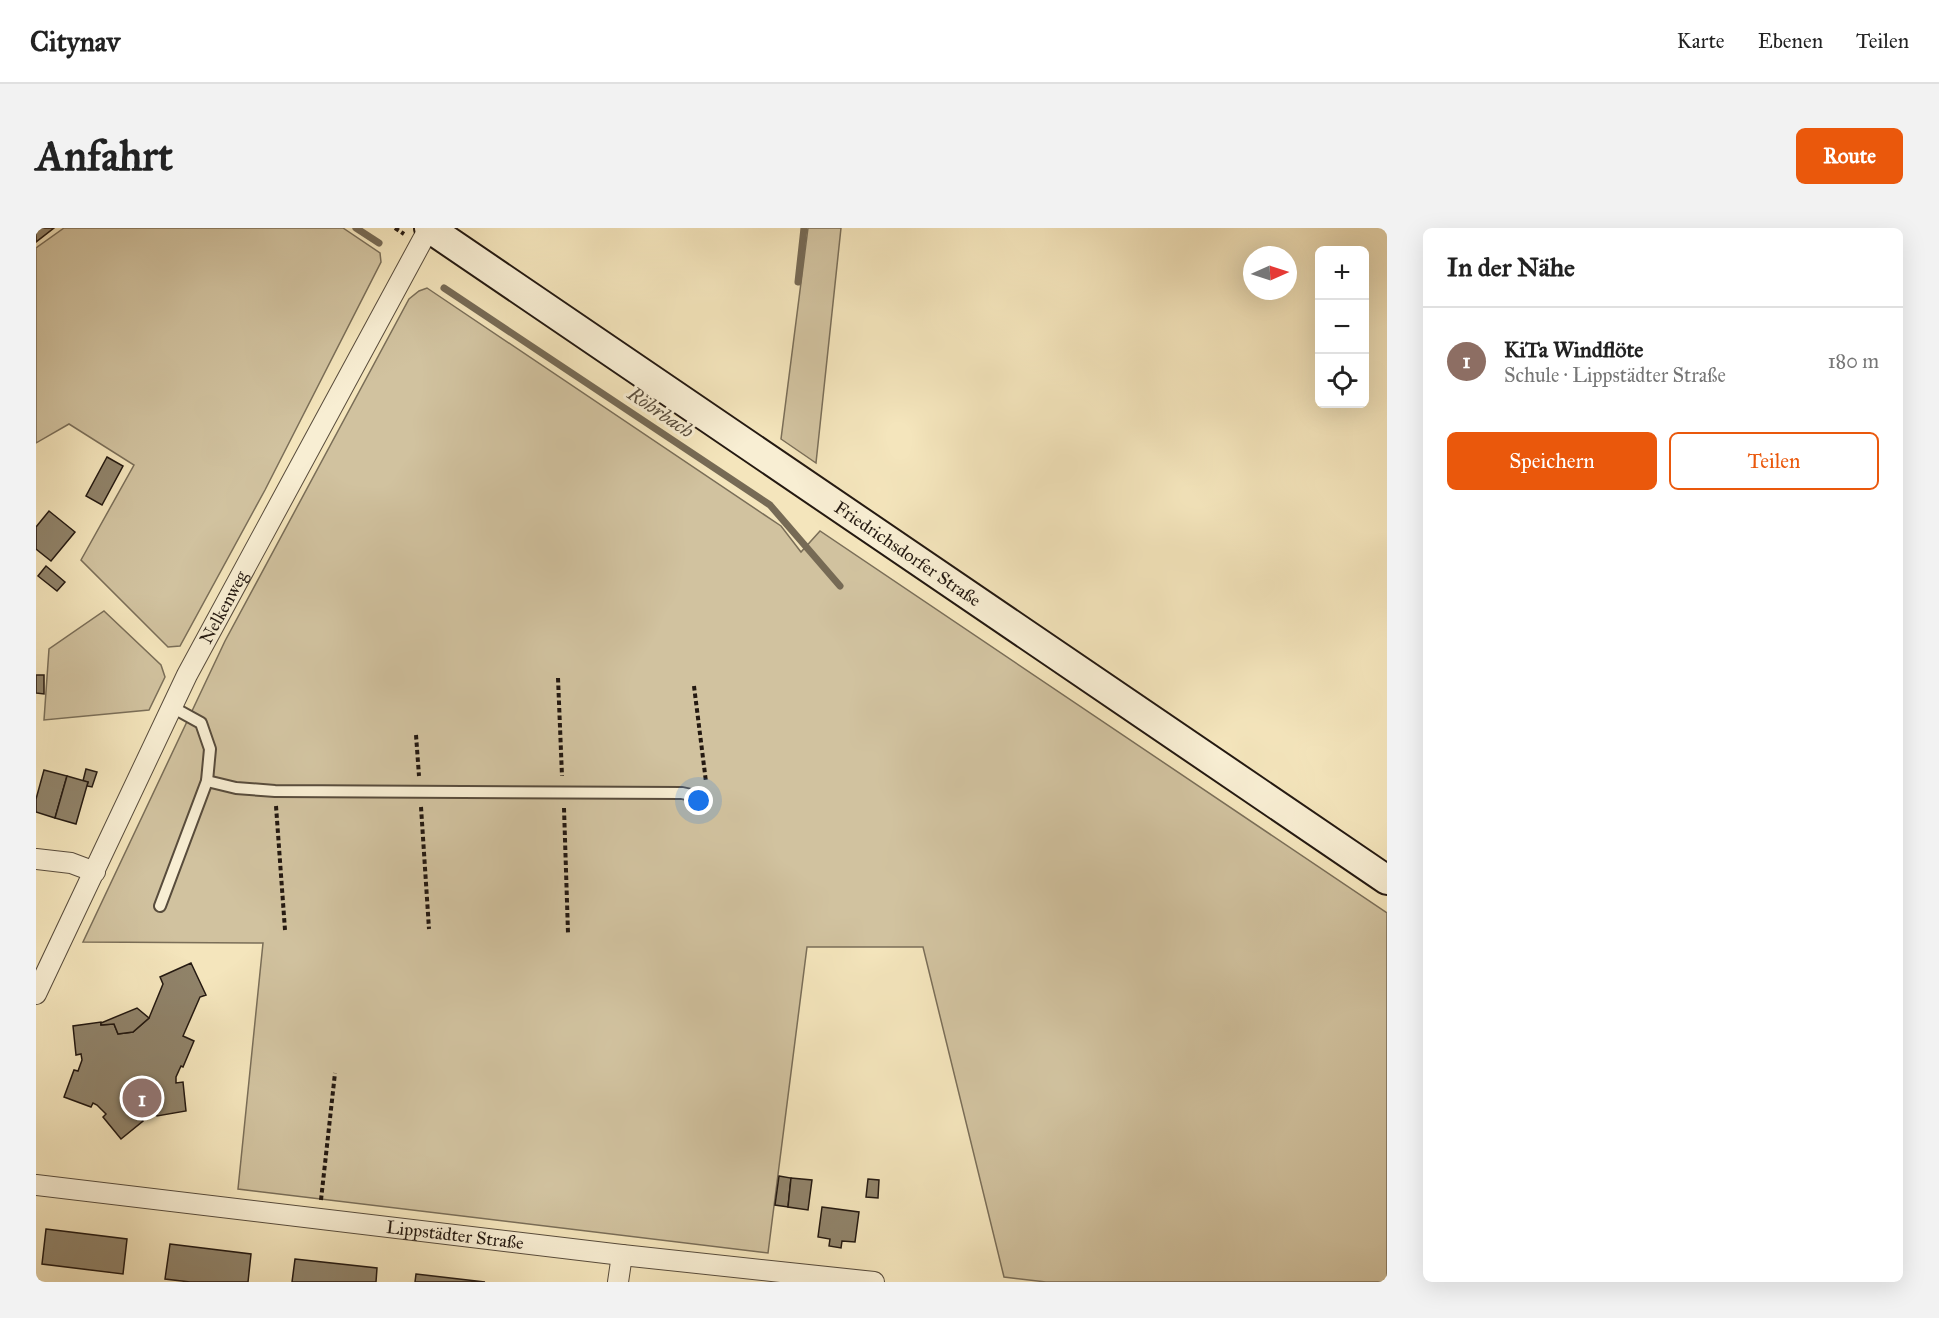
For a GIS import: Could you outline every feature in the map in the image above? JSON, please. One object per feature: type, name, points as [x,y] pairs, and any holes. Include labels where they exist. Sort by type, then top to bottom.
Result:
[{"type":"main road","name":"Friedrichsdorfer Straße","points":[[429,228],[1387,880]]},
{"type":"street","name":"Nelkenweg","points":[[36,994],[187,675],[429,228]]},
{"type":"street","points":[[36,859],[71,863],[95,872]]},
{"type":"street","name":"Lippstädter Straße","points":[[36,1185],[622,1255],[874,1282]]},
{"type":"street","points":[[618,1282],[622,1255]]},
{"type":"lane","points":[[160,906],[207,781],[210,748],[201,723],[172,707]]},
{"type":"lane","points":[[207,781],[236,788],[275,791],[682,793],[705,798]]},
{"type":"path","points":[[558,678],[568,933]]},
{"type":"path","points":[[694,686],[706,785],[705,798]]},
{"type":"path","points":[[416,735],[429,929]]},
{"type":"path","points":[[275,791],[285,930]]},
{"type":"path","points":[[320,1219],[335,1072]]},
{"type":"shaded area","points":[[64,228],[343,228],[380,253],[381,262],[265,490],[180,646],[168,647],[81,560],[134,465],[69,424],[36,443],[36,248]]},
{"type":"shaded area","points":[[808,228],[841,228],[816,463],[781,439]]},
{"type":"shaded area","points":[[427,288],[781,526],[801,552],[820,531],[1387,913],[1387,1282],[1046,1282],[1004,1277],[923,947],[807,947],[768,1253],[238,1189],[263,943],[83,942],[225,641],[409,299]]},
{"type":"shaded area","points":[[104,611],[161,665],[165,677],[149,710],[44,720],[49,649]]},
{"type":"building","points":[[36,228],[54,228],[36,242]]},
{"type":"building","points":[[107,457],[123,466],[102,505],[86,496]]},
{"type":"building","points":[[49,511],[75,532],[51,561],[36,549],[36,527]]},
{"type":"building","points":[[46,566],[65,582],[57,591],[38,576]]},
{"type":"building","points":[[36,675],[44,675],[44,694],[36,693]]},
{"type":"building","points":[[86,769],[97,772],[92,787],[87,786],[88,782],[83,781]]},
{"type":"building","points":[[44,770],[67,776],[55,818],[36,812],[36,799]]},
{"type":"building","points":[[67,776],[88,782],[76,824],[55,818]]},
{"type":"building","points":[[191,963],[206,995],[200,997],[183,1036],[194,1041],[176,1077],[176,1083],[183,1082],[186,1111],[157,1116],[156,1112],[145,1114],[140,1117],[143,1121],[121,1139],[103,1117],[106,1114],[97,1105],[93,1103],[91,1107],[64,1097],[74,1070],[78,1071],[82,1060],[81,1054],[76,1055],[73,1026],[101,1022],[101,1025],[114,1024],[118,1034],[133,1032],[149,1018],[163,984],[160,977]]},
{"type":"building","points":[[137,1008],[149,1018],[133,1032],[118,1034],[114,1024],[101,1025],[101,1023]]},
{"type":"building","points":[[779,1176],[791,1178],[788,1207],[775,1205]]},
{"type":"building","points":[[791,1178],[812,1180],[808,1210],[788,1207]]},
{"type":"building","points":[[868,1179],[879,1180],[878,1198],[866,1197]]},
{"type":"building","points":[[822,1207],[859,1212],[855,1242],[842,1241],[841,1248],[829,1246],[830,1239],[818,1237]]},
{"type":"building","points":[[46,1229],[127,1239],[123,1274],[42,1264]]},
{"type":"building","points":[[170,1244],[251,1254],[248,1282],[190,1282],[165,1279]]},
{"type":"building","points":[[295,1259],[377,1268],[376,1282],[292,1282]]},
{"type":"building","points":[[416,1274],[485,1282],[415,1282]]},
{"type":"waterway","name":"Röhrbach","points":[[356,228],[379,243]]},
{"type":"waterway","points":[[798,282],[804,228]]},
{"type":"waterway","name":"Röhrbach","points":[[444,288],[770,505],[840,586]]},
{"type":"place","name":"KiTa Windflöte","points":[[142,1098]]}]
